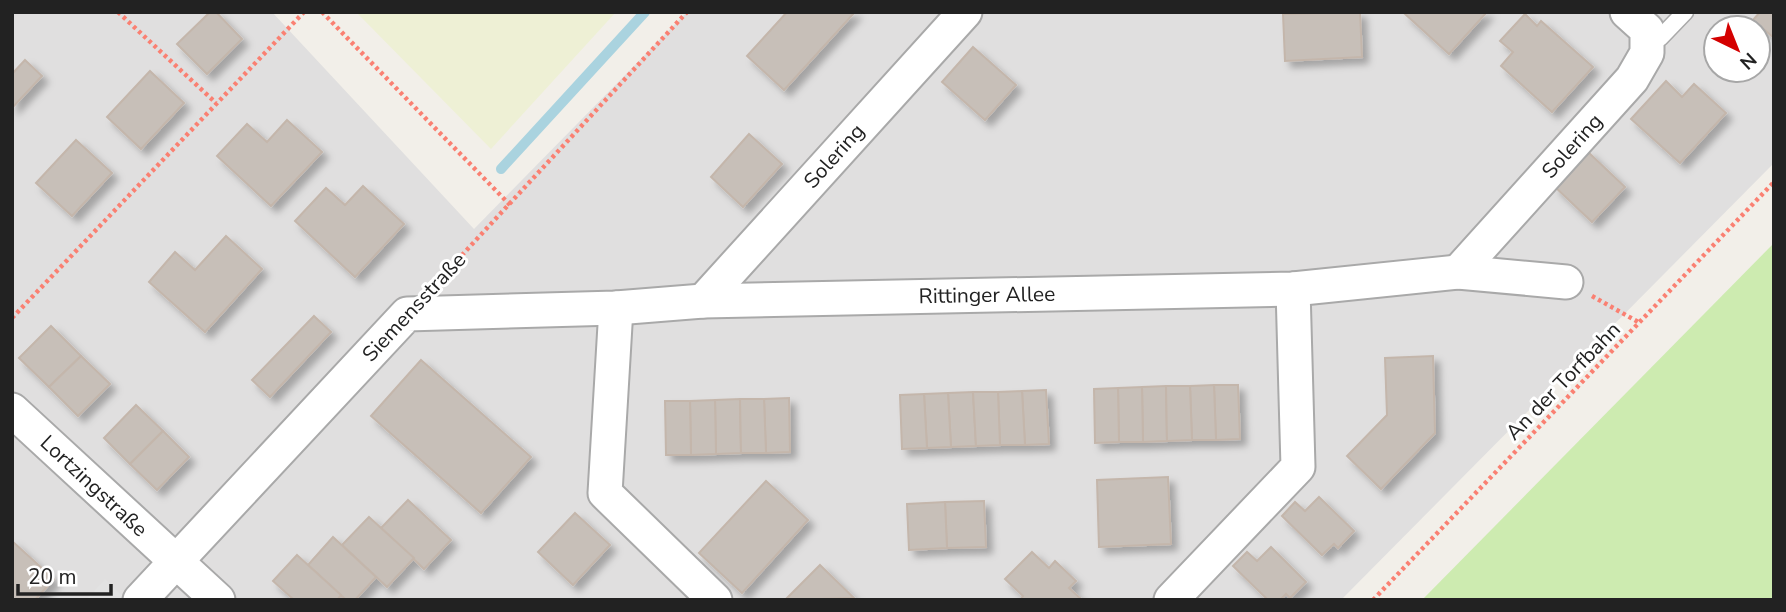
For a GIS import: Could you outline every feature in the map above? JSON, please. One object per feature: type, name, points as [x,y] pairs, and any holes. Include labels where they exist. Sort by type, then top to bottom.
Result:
[{"type":"street","name":"Solering","points":[[703,301],[965,12]]},
{"type":"street","points":[[1627,12],[1647,30],[1647,40]]},
{"type":"street","name":"Solering","points":[[1458,272],[1632,79],[1647,53],[1647,40]]},
{"type":"street","name":"Rittinger Allee","points":[[407,314],[616,308],[703,301],[1293,289],[1458,272],[1566,282]]},
{"type":"street","points":[[1171,600],[1298,467],[1293,289]]},
{"type":"street","points":[[616,308],[605,494],[715,600]]},
{"type":"street","name":"Siemensstraße","points":[[140,600],[407,314]]},
{"type":"street","name":"Lortzingstraße","points":[[12,410],[218,600]]},
{"type":"lane","points":[[1647,40],[1660,38],[1685,12]]},
{"type":"path","points":[[118,12],[216,103]]},
{"type":"path","points":[[12,318],[304,12]]},
{"type":"path","points":[[322,12],[510,205]]},
{"type":"path","name":"Siemensstraße","points":[[407,314],[687,12]]},
{"type":"path","name":"An der Torfbahn","points":[[1373,600],[1774,183]]},
{"type":"path","points":[[1566,282],[1640,323]]},
{"type":"shaded area","points":[[12,12],[272,12],[474,229],[687,12],[1774,12],[1774,163],[1341,600],[12,600]]},
{"type":"shaded area","points":[[105,579],[123,596],[120,600],[86,600]]},
{"type":"green space","points":[[356,12],[616,12],[491,149]]},
{"type":"green space","points":[[1774,243],[1774,600],[1422,600]]},
{"type":"building","points":[[210,12],[216,12],[242,39],[207,74],[177,44]]},
{"type":"building","points":[[787,12],[855,12],[784,90],[747,56]]},
{"type":"building","points":[[1360,12],[1362,57],[1285,61],[1283,14]]},
{"type":"building","points":[[1487,12],[1449,54],[1405,14]]},
{"type":"building","points":[[1774,12],[1774,38],[1772,14],[1758,14]]},
{"type":"building","points":[[1525,14],[1537,26],[1541,21],[1593,67],[1552,112],[1501,66],[1513,52],[1500,41]]},
{"type":"building","points":[[973,47],[1016,85],[985,120],[942,82]]},
{"type":"building","points":[[25,60],[42,76],[12,108],[12,74]]},
{"type":"building","points":[[150,71],[184,103],[141,149],[107,117]]},
{"type":"building","points":[[1666,81],[1682,97],[1694,84],[1726,113],[1680,163],[1631,119]]},
{"type":"building","points":[[287,120],[322,152],[271,206],[217,156],[247,124],[267,142]]},
{"type":"building","points":[[749,134],[782,164],[743,207],[711,177]]},
{"type":"building","points":[[76,140],[112,173],[72,216],[36,183]]},
{"type":"building","points":[[1587,151],[1625,187],[1592,222],[1554,186]]},
{"type":"building","points":[[363,186],[404,224],[355,277],[295,221],[326,188],[345,205]]},
{"type":"building","points":[[226,236],[262,269],[205,332],[149,282],[175,252],[195,270]]},
{"type":"building","points":[[314,316],[331,332],[270,397],[252,380]]},
{"type":"building","points":[[51,326],[81,356],[49,387],[19,358]]},
{"type":"building","points":[[81,356],[110,384],[78,416],[49,387]]},
{"type":"building","points":[[1433,356],[1435,433],[1381,489],[1347,456],[1387,415],[1385,358]]},
{"type":"building","points":[[421,360],[531,457],[481,513],[371,416]]},
{"type":"building","points":[[1214,385],[1238,385],[1240,439],[1216,440]]},
{"type":"building","points":[[1214,385],[1216,440],[1192,440],[1190,386]]},
{"type":"building","points":[[1166,386],[1167,441],[1143,442],[1142,387]]},
{"type":"building","points":[[1166,386],[1190,386],[1192,440],[1167,441]]},
{"type":"building","points":[[1142,387],[1143,442],[1119,442],[1118,388]]},
{"type":"building","points":[[1118,388],[1119,442],[1095,443],[1094,389]]},
{"type":"building","points":[[1046,390],[1049,444],[1025,445],[1022,391]]},
{"type":"building","points":[[1022,391],[1025,445],[1000,445],[998,392]]},
{"type":"building","points":[[973,392],[976,446],[951,447],[948,393]]},
{"type":"building","points":[[973,392],[998,392],[1000,445],[976,446]]},
{"type":"building","points":[[948,393],[951,447],[927,448],[924,394]]},
{"type":"building","points":[[924,394],[927,448],[902,449],[900,395]]},
{"type":"building","points":[[789,398],[790,452],[766,453],[764,399]]},
{"type":"building","points":[[740,399],[741,453],[716,454],[715,400]]},
{"type":"building","points":[[740,399],[764,399],[766,453],[741,453]]},
{"type":"building","points":[[715,400],[716,454],[691,455],[690,401]]},
{"type":"building","points":[[665,401],[690,401],[691,455],[666,455]]},
{"type":"building","points":[[136,405],[163,431],[130,464],[104,438]]},
{"type":"building","points":[[163,431],[189,457],[157,490],[130,464]]},
{"type":"building","points":[[1168,477],[1171,544],[1099,547],[1097,480]]},
{"type":"building","points":[[766,481],[808,520],[742,593],[699,553]]},
{"type":"building","points":[[1319,497],[1354,531],[1338,548],[1334,544],[1322,555],[1282,516],[1295,502],[1305,511]]},
{"type":"building","points":[[408,500],[451,540],[424,569],[381,528]]},
{"type":"building","points":[[984,501],[986,547],[947,548],[945,502]]},
{"type":"building","points":[[945,502],[947,548],[909,550],[907,504]]},
{"type":"building","points":[[575,513],[610,545],[573,585],[538,552]]},
{"type":"building","points":[[369,517],[414,558],[387,587],[342,545]]},
{"type":"building","points":[[333,537],[376,577],[355,600],[346,600],[308,565]]},
{"type":"building","points":[[12,541],[54,579],[35,600],[12,600]]},
{"type":"building","points":[[1271,547],[1306,582],[1290,598],[1286,594],[1280,600],[1268,600],[1233,566],[1247,552],[1257,561]]},
{"type":"building","points":[[1032,552],[1049,568],[1055,561],[1076,581],[1069,588],[1082,600],[1020,600],[1023,596],[1005,579]]},
{"type":"building","points":[[297,555],[341,595],[337,600],[294,600],[273,581]]},
{"type":"building","points":[[820,565],[854,598],[785,600]]},
{"type":"waterway","points":[[501,169],[645,12]]}]
